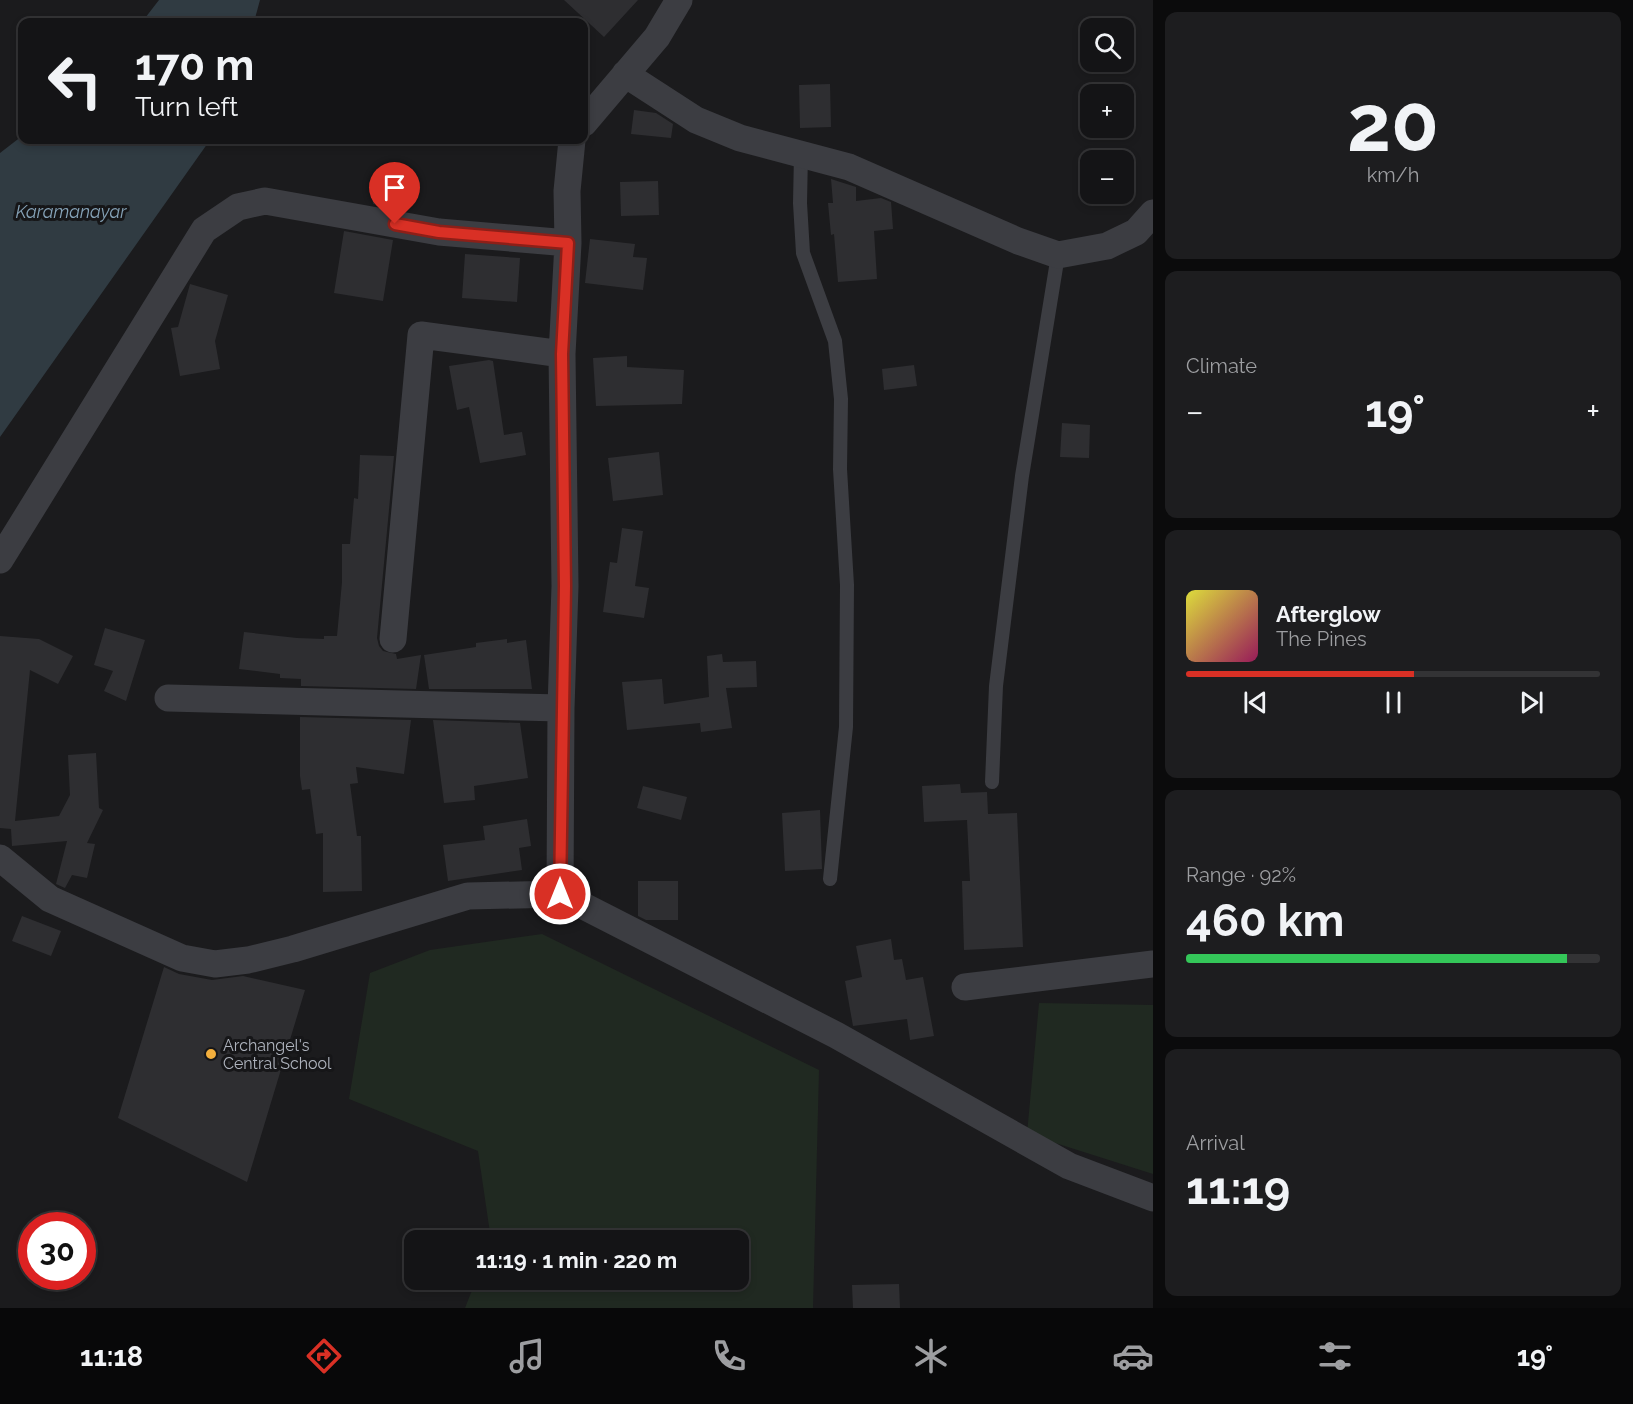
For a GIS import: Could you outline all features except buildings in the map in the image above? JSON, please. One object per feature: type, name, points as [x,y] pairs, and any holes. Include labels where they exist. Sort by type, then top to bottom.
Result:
[{"type":"street","points":[[588,118],[657,37],[679,0]]},
{"type":"street","points":[[625,74],[696,120],[740,138],[849,167],[1018,241],[1058,255],[1107,246],[1136,232],[1153,213]]},
{"type":"street","points":[[560,894],[561,708],[565,586],[562,354],[568,243],[567,191],[572,144]]},
{"type":"street","points":[[0,560],[204,230],[238,207],[265,201],[439,232],[568,243]]},
{"type":"street","points":[[393,639],[421,335],[562,354]]},
{"type":"street","points":[[168,698],[561,708]]},
{"type":"street","points":[[0,858],[50,899],[182,958],[215,964],[248,960],[293,950],[468,896],[560,894],[836,1035],[1069,1166],[1153,1198]]},
{"type":"street","points":[[965,987],[1153,964]]},
{"type":"lane","points":[[801,154],[800,203],[803,253],[835,341],[841,399],[840,469],[847,585],[846,727],[830,879]]},
{"type":"lane","points":[[992,782],[996,686],[1022,476],[1058,255]]},
{"type":"shaded area","points":[[542,934],[819,1070],[813,1308],[465,1308],[472,1290],[749,1290],[749,1230],[490,1230],[478,1151],[349,1099],[370,973],[430,950]]},
{"type":"shaded area","points":[[1039,1003],[1153,1005],[1153,1174],[1027,1134]]},
{"type":"water","points":[[159,0],[260,0],[255,18],[145,18]]},
{"type":"water","name":"Karamanayar","points":[[18,139],[18,144],[207,144],[0,437],[0,153]]},
{"type":"place","name":"Archangel's Central School","points":[[211,1054]]},
{"type":"route","points":[[395,224],[439,232],[568,243],[562,354],[565,586],[561,708],[560,894]]}]
